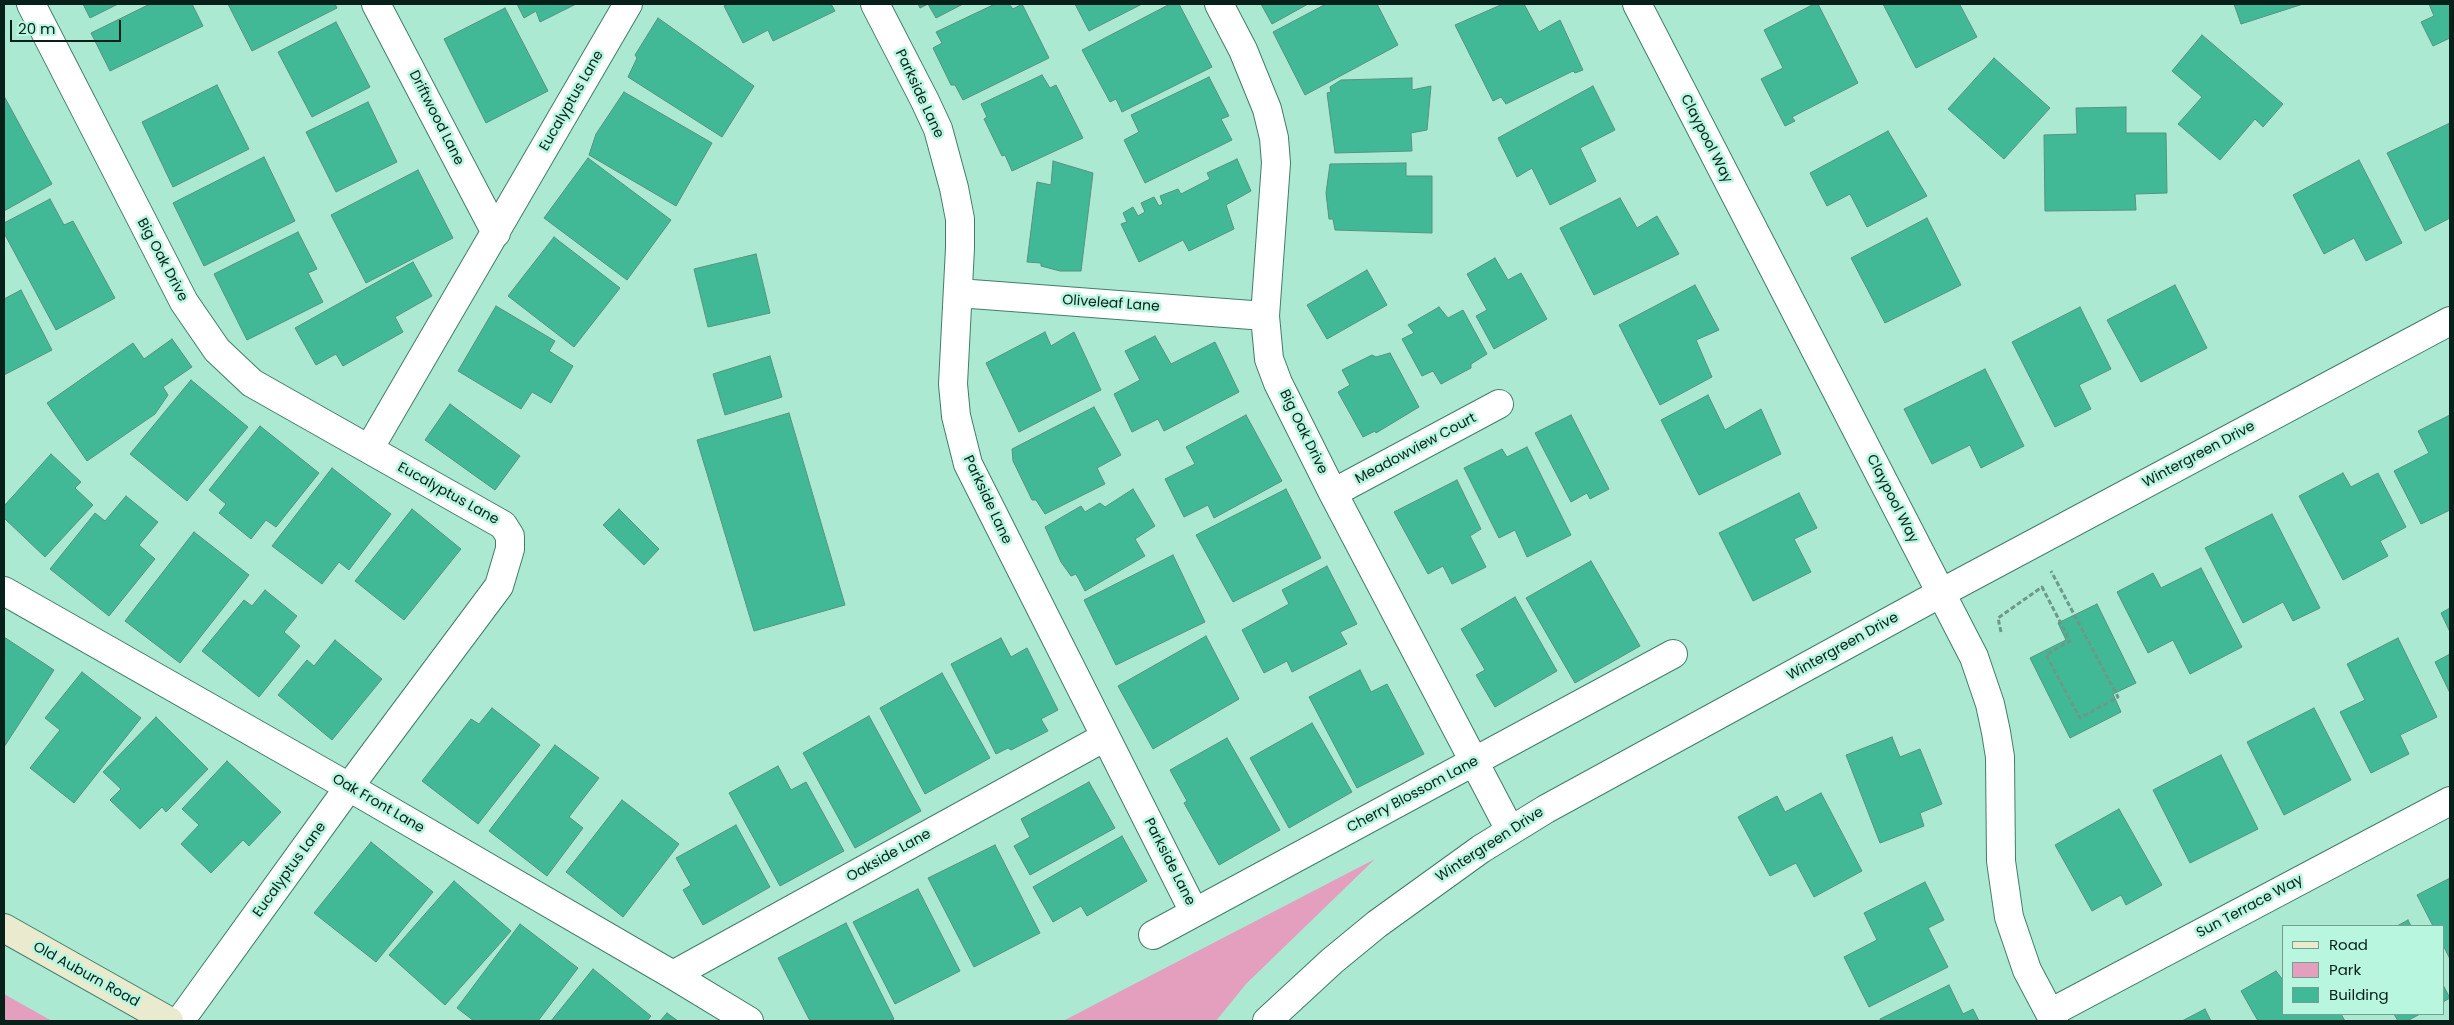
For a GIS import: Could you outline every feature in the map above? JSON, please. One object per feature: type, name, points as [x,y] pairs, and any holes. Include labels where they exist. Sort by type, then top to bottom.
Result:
[{"type":"main road","name":"Old Auburn Road","points":[[4,928],[169,1021]]},
{"type":"street","name":"Big Oak Drive","points":[[31,4],[166,267],[200,327],[217,350],[252,383],[369,449]]},
{"type":"street","name":"Driftwood Lane","points":[[376,4],[496,233]]},
{"type":"street","name":"Eucalyptus Lane","points":[[180,1021],[349,787],[499,586],[510,549],[510,536],[503,525],[369,449],[628,4]]},
{"type":"street","name":"Parkside Lane","points":[[875,4],[925,101],[948,160],[960,219],[953,384],[956,416],[968,464],[1194,912]]},
{"type":"street","name":"Big Oak Drive","points":[[1219,4],[1243,50],[1266,109],[1274,138],[1276,163],[1265,316],[1269,359],[1278,383],[1333,493],[1473,763],[1510,830]]},
{"type":"street","name":"Claypool Way","points":[[1637,4],[1974,657],[1990,704],[2000,757],[2001,861],[2009,917],[2027,970],[2052,1017]]},
{"type":"street","name":"Oliveleaf Lane","points":[[958,292],[1265,316]]},
{"type":"street","name":"Wintergreen Drive","points":[[1267,1021],[1332,961],[1377,924],[1456,866],[1510,830],[1941,593],[2450,321]]},
{"type":"street","name":"Meadowview Court","points":[[1333,493],[1499,404]]},
{"type":"street","name":"Oak Front Lane","points":[[4,591],[349,787],[749,1021]]},
{"type":"street","name":"Cherry Blossom Lane","points":[[1153,935],[1673,654]]},
{"type":"street","name":"Oakside Lane","points":[[673,975],[1105,737]]},
{"type":"street","name":"Sun Terrace Way","points":[[2052,1017],[2450,801]]},
{"type":"path","points":[[2002,637],[1998,618],[2042,587],[2070,641],[2046,655],[2080,718],[2118,697],[2036,542]]},
{"type":"green space","points":[[1375,859],[1246,984],[1216,1021],[1063,1021]]},
{"type":"green space","points":[[4,994],[52,1021],[4,1021]]},
{"type":"building","points":[[83,4],[118,4],[90,18]]},
{"type":"building","points":[[150,4],[192,4],[203,26],[110,71],[91,33]]},
{"type":"building","points":[[228,4],[335,4],[337,8],[252,51]]},
{"type":"building","points":[[517,4],[576,4],[540,22],[536,11],[524,18]]},
{"type":"building","points":[[728,4],[831,4],[835,11],[773,41],[768,30],[743,43],[724,6]]},
{"type":"building","points":[[918,4],[928,4],[920,8]]},
{"type":"building","points":[[928,4],[963,4],[936,18]]},
{"type":"building","points":[[995,4],[1009,4],[1013,9],[1022,4],[1049,58],[963,100],[955,85],[951,85],[933,48],[942,43],[936,32]]},
{"type":"building","points":[[1075,4],[1142,4],[1089,31]]},
{"type":"building","points":[[1170,4],[1179,4],[1212,67],[1122,112],[1116,99],[1110,102],[1082,50]]},
{"type":"building","points":[[1261,4],[1308,4],[1272,24]]},
{"type":"building","points":[[1326,4],[1377,4],[1398,45],[1305,95],[1273,32]]},
{"type":"building","points":[[1503,4],[1524,4],[1539,32],[1560,20],[1583,70],[1575,73],[1573,71],[1506,104],[1501,97],[1493,101],[1455,25]]},
{"type":"building","points":[[1814,4],[1818,4],[1858,83],[1792,117],[1795,121],[1785,126],[1761,79],[1783,68],[1764,30]]},
{"type":"building","points":[[1883,4],[1962,4],[1960,5],[1977,37],[1916,68]]},
{"type":"building","points":[[2234,4],[2303,4],[2241,24]]},
{"type":"building","points":[[2429,4],[2450,4],[2450,38],[2433,46],[2421,22],[2434,16]]},
{"type":"building","points":[[505,8],[548,91],[486,123],[444,39]]},
{"type":"building","points":[[658,18],[754,86],[722,137],[628,77],[637,58],[635,55]]},
{"type":"building","points":[[336,22],[370,87],[312,117],[278,52]]},
{"type":"building","points":[[2202,35],[2283,104],[2263,127],[2255,119],[2220,160],[2178,124],[2202,97],[2172,71]]},
{"type":"building","points":[[1994,58],[2050,108],[2004,159],[1948,109]]},
{"type":"building","points":[[1042,75],[1050,88],[1056,85],[1083,138],[1012,171],[1005,155],[1002,156],[984,119],[987,117],[981,104]]},
{"type":"building","points":[[1209,77],[1229,116],[1221,119],[1232,140],[1145,183],[1124,140],[1139,132],[1131,115]]},
{"type":"building","points":[[1412,78],[1412,90],[1431,86],[1427,130],[1411,133],[1412,151],[1335,153],[1327,93],[1331,92],[1330,87],[1341,80]]},
{"type":"building","points":[[217,85],[249,149],[173,187],[142,122]]},
{"type":"building","points":[[1593,86],[1615,130],[1580,148],[1596,181],[1550,205],[1532,168],[1517,177],[1498,138]]},
{"type":"building","points":[[624,92],[712,143],[676,206],[589,155],[596,134]]},
{"type":"building","points":[[4,96],[52,184],[4,211]]},
{"type":"building","points":[[368,102],[397,162],[336,192],[306,132]]},
{"type":"building","points":[[2126,107],[2126,133],[2166,133],[2167,193],[2135,194],[2136,210],[2045,211],[2044,135],[2077,134],[2076,108]]},
{"type":"building","points":[[2450,123],[2450,218],[2425,231],[2387,153]]},
{"type":"building","points":[[1888,131],[1927,196],[1867,227],[1850,194],[1827,206],[1810,173]]},
{"type":"building","points":[[264,157],[295,221],[204,266],[173,203]]},
{"type":"building","points":[[588,158],[671,220],[627,280],[544,218]]},
{"type":"building","points":[[1237,159],[1251,191],[1226,205],[1234,229],[1189,251],[1183,240],[1139,262],[1121,224],[1127,222],[1123,213],[1133,207],[1138,216],[1145,212],[1141,203],[1154,197],[1159,206],[1163,204],[1160,196],[1178,189],[1181,194],[1210,179],[1207,173]]},
{"type":"building","points":[[2359,160],[2402,243],[2366,261],[2354,238],[2324,254],[2293,195]]},
{"type":"building","points":[[1053,161],[1093,173],[1081,271],[1060,271],[1041,266],[1041,263],[1027,262],[1037,182],[1051,185]]},
{"type":"building","points":[[1406,163],[1406,176],[1432,176],[1432,233],[1335,230],[1333,219],[1329,219],[1326,193],[1330,164]]},
{"type":"building","points":[[418,170],[453,238],[366,283],[331,215]]},
{"type":"building","points":[[1620,198],[1637,228],[1657,216],[1679,254],[1594,295],[1560,228]]},
{"type":"building","points":[[50,199],[64,225],[73,221],[115,298],[56,330],[4,233],[4,223]]},
{"type":"building","points":[[1927,218],[1961,285],[1885,323],[1851,258]]},
{"type":"building","points":[[298,232],[317,269],[308,273],[323,302],[247,340],[214,274]]},
{"type":"building","points":[[554,237],[620,288],[574,347],[508,296]]},
{"type":"building","points":[[756,254],[770,313],[708,327],[694,269]]},
{"type":"building","points":[[1495,258],[1508,280],[1521,273],[1547,319],[1494,349],[1476,316],[1487,310],[1467,274]]},
{"type":"building","points":[[413,262],[432,296],[395,317],[403,332],[343,366],[336,354],[316,365],[295,328]]},
{"type":"building","points":[[1367,270],[1387,305],[1327,339],[1307,305]]},
{"type":"building","points":[[1695,285],[1719,330],[1696,340],[1712,377],[1660,405],[1619,325]]},
{"type":"building","points":[[2175,285],[2207,348],[2141,382],[2107,320]]},
{"type":"building","points":[[21,290],[52,350],[4,375],[4,299]]},
{"type":"building","points":[[496,306],[555,341],[549,351],[573,366],[551,403],[532,392],[521,409],[458,371]]},
{"type":"building","points":[[1439,307],[1448,318],[1463,310],[1487,354],[1471,364],[1471,368],[1441,384],[1433,371],[1422,376],[1402,339],[1414,333],[1408,325]]},
{"type":"building","points":[[2080,307],[2111,369],[2079,385],[2091,409],[2055,427],[2012,342]]},
{"type":"building","points":[[1045,332],[1051,346],[1074,332],[1101,390],[1019,432],[986,363]]},
{"type":"building","points":[[1155,336],[1171,364],[1215,342],[1239,392],[1164,431],[1158,419],[1132,432],[1114,394],[1140,380],[1125,351]]},
{"type":"building","points":[[172,339],[192,367],[163,387],[168,395],[155,414],[87,461],[47,403],[133,343],[144,359]]},
{"type":"building","points":[[1390,353],[1419,407],[1376,433],[1375,431],[1363,437],[1338,392],[1350,385],[1342,370],[1372,355],[1376,357]]},
{"type":"building","points":[[770,356],[782,397],[725,415],[713,374]]},
{"type":"building","points":[[1985,369],[2024,446],[1981,468],[1970,445],[1932,464],[1904,409]]},
{"type":"building","points":[[191,380],[248,427],[187,501],[130,454]]},
{"type":"building","points":[[1708,395],[1725,430],[1761,409],[1781,454],[1699,495],[1661,420]]},
{"type":"building","points":[[450,404],[520,456],[495,490],[425,440]]},
{"type":"building","points":[[1094,407],[1121,455],[1097,468],[1105,484],[1045,514],[1036,500],[1032,500],[1013,461],[1012,449]]},
{"type":"building","points":[[789,413],[845,605],[754,631],[697,440]]},
{"type":"building","points":[[1246,415],[1282,481],[1214,518],[1208,505],[1184,517],[1165,479],[1195,464],[1186,447]]},
{"type":"building","points":[[1571,415],[1609,489],[1590,499],[1587,493],[1571,502],[1535,433]]},
{"type":"building","points":[[2450,415],[2450,510],[2421,524],[2394,471],[2429,453],[2418,431]]},
{"type":"building","points":[[260,426],[319,473],[276,527],[266,520],[251,539],[219,513],[226,504],[209,490]]},
{"type":"building","points":[[1527,447],[1571,535],[1527,557],[1515,530],[1499,538],[1464,468],[1502,449],[1507,457]]},
{"type":"building","points":[[51,454],[81,482],[75,488],[93,505],[45,557],[4,518],[4,506]]},
{"type":"building","points":[[332,468],[391,514],[349,570],[339,562],[322,584],[272,546]]},
{"type":"building","points":[[2343,473],[2351,487],[2378,473],[2406,527],[2380,541],[2388,556],[2343,580],[2299,496]]},
{"type":"building","points":[[1457,480],[1481,529],[1470,536],[1486,567],[1452,584],[1443,566],[1428,574],[1394,512]]},
{"type":"building","points":[[1133,489],[1155,526],[1135,539],[1145,556],[1085,591],[1076,574],[1071,576],[1061,562],[1045,527],[1081,506],[1085,512],[1100,503],[1105,507]]},
{"type":"building","points":[[1286,489],[1321,558],[1233,602],[1196,535]]},
{"type":"building","points":[[1799,493],[1817,528],[1794,539],[1811,572],[1753,601],[1719,533]]},
{"type":"building","points":[[126,496],[158,522],[139,545],[155,559],[109,616],[50,569],[95,513],[105,521]]},
{"type":"building","points":[[412,509],[461,549],[404,620],[355,581]]},
{"type":"building","points":[[619,509],[659,549],[644,565],[603,525]]},
{"type":"building","points":[[2272,514],[2320,608],[2293,621],[2283,602],[2243,623],[2205,548]]},
{"type":"building","points":[[194,532],[249,575],[180,663],[125,621]]},
{"type":"building","points":[[1173,555],[1205,622],[1116,665],[1084,600]]},
{"type":"building","points":[[1591,561],[1640,646],[1575,683],[1526,598]]},
{"type":"building","points":[[1327,566],[1357,624],[1340,632],[1347,644],[1292,672],[1287,661],[1264,673],[1242,630],[1289,604],[1282,590]]},
{"type":"building","points":[[2201,568],[2242,647],[2190,674],[2173,640],[2148,653],[2117,592],[2153,573],[2161,588]]},
{"type":"building","points":[[265,590],[297,616],[284,632],[300,646],[259,697],[202,651],[244,600],[252,606]]},
{"type":"building","points":[[1515,597],[1557,671],[1495,707],[1476,675],[1485,670],[1461,629]]},
{"type":"building","points":[[2097,604],[2136,683],[2113,694],[2121,712],[2070,738],[2030,658],[2066,640],[2058,623]]},
{"type":"building","points":[[2450,608],[2450,632],[2441,613]]},
{"type":"building","points":[[1206,636],[1239,699],[1153,749],[1118,686]]},
{"type":"building","points":[[4,637],[54,670],[4,747]]},
{"type":"building","points":[[1001,638],[1011,657],[1027,648],[1058,710],[1041,719],[1048,731],[1011,750],[1008,748],[996,754],[951,664]]},
{"type":"building","points":[[2398,638],[2437,717],[2400,735],[2409,754],[2371,773],[2340,712],[2365,700],[2347,664]]},
{"type":"building","points":[[335,640],[382,679],[332,740],[278,695],[307,660],[314,666]]},
{"type":"building","points":[[2450,654],[2450,693],[2435,662]]},
{"type":"building","points":[[1360,670],[1371,692],[1387,684],[1424,754],[1357,788],[1309,697]]},
{"type":"building","points":[[82,672],[141,718],[74,803],[30,768],[60,730],[45,718]]},
{"type":"building","points":[[942,673],[990,758],[925,794],[880,708]]},
{"type":"building","points":[[492,708],[540,745],[478,824],[422,781],[471,719],[479,724]]},
{"type":"building","points":[[2314,708],[2351,780],[2284,815],[2247,742]]},
{"type":"building","points":[[869,716],[921,811],[855,848],[803,753]]},
{"type":"building","points":[[156,717],[208,769],[166,812],[162,807],[140,829],[110,800],[121,789],[103,772]]},
{"type":"building","points":[[1312,723],[1352,792],[1289,828],[1250,758]]},
{"type":"building","points":[[1892,737],[1900,757],[1920,749],[1942,804],[1920,813],[1924,826],[1880,843],[1846,755]]},
{"type":"building","points":[[1227,738],[1280,830],[1219,865],[1184,803],[1187,801],[1170,770]]},
{"type":"building","points":[[555,745],[599,778],[569,817],[583,828],[547,876],[489,831]]},
{"type":"building","points":[[2221,755],[2258,829],[2190,863],[2153,790]]},
{"type":"building","points":[[227,761],[281,812],[249,846],[243,840],[211,873],[181,844],[199,825],[182,809]]},
{"type":"building","points":[[778,766],[791,790],[806,782],[844,851],[780,886],[729,793]]},
{"type":"building","points":[[1089,782],[1115,828],[1030,875],[1014,846],[1030,837],[1021,819]]},
{"type":"building","points":[[1821,793],[1862,871],[1814,897],[1796,863],[1770,876],[1738,817],[1777,796],[1785,812]]},
{"type":"building","points":[[622,800],[679,844],[623,917],[566,872]]},
{"type":"building","points":[[2119,809],[2162,885],[2126,905],[2121,895],[2092,911],[2055,845]]},
{"type":"building","points":[[736,825],[770,887],[703,925],[683,890],[691,885],[676,858]]},
{"type":"building","points":[[1122,836],[1147,881],[1087,916],[1081,906],[1053,922],[1033,887]]},
{"type":"building","points":[[371,842],[433,892],[376,962],[314,913]]},
{"type":"building","points":[[995,845],[1040,933],[974,967],[928,878]]},
{"type":"building","points":[[2450,878],[2450,959],[2444,947],[2444,925],[2432,925],[2417,895]]},
{"type":"building","points":[[454,881],[511,931],[445,1005],[389,955]]},
{"type":"building","points":[[1925,882],[1944,920],[1928,928],[1948,967],[1869,1007],[1844,957],[1877,940],[1864,913]]},
{"type":"building","points":[[918,889],[960,971],[895,1004],[853,922]]},
{"type":"building","points":[[2408,920],[2410,925],[2399,925]]},
{"type":"building","points":[[846,923],[894,1019],[889,1021],[810,1021],[778,958]]},
{"type":"building","points":[[520,924],[578,968],[538,1021],[474,1021],[457,1008]]},
{"type":"building","points":[[593,969],[651,1016],[647,1021],[551,1021]]},
{"type":"building","points":[[2276,971],[2282,979],[2282,1015],[2342,1015],[2345,1021],[2258,1021],[2241,991]]},
{"type":"building","points":[[1949,985],[1963,1014],[1973,1009],[1979,1021],[1881,1021],[1880,1019]]},
{"type":"building","points":[[2444,987],[2450,998],[2444,1001]]},
{"type":"building","points":[[2205,1009],[2211,1021],[2182,1021]]},
{"type":"building","points":[[667,1013],[678,1021],[660,1021]]},
{"type":"building","points":[[2395,1015],[2418,1015],[2407,1021],[2398,1021]]}]
